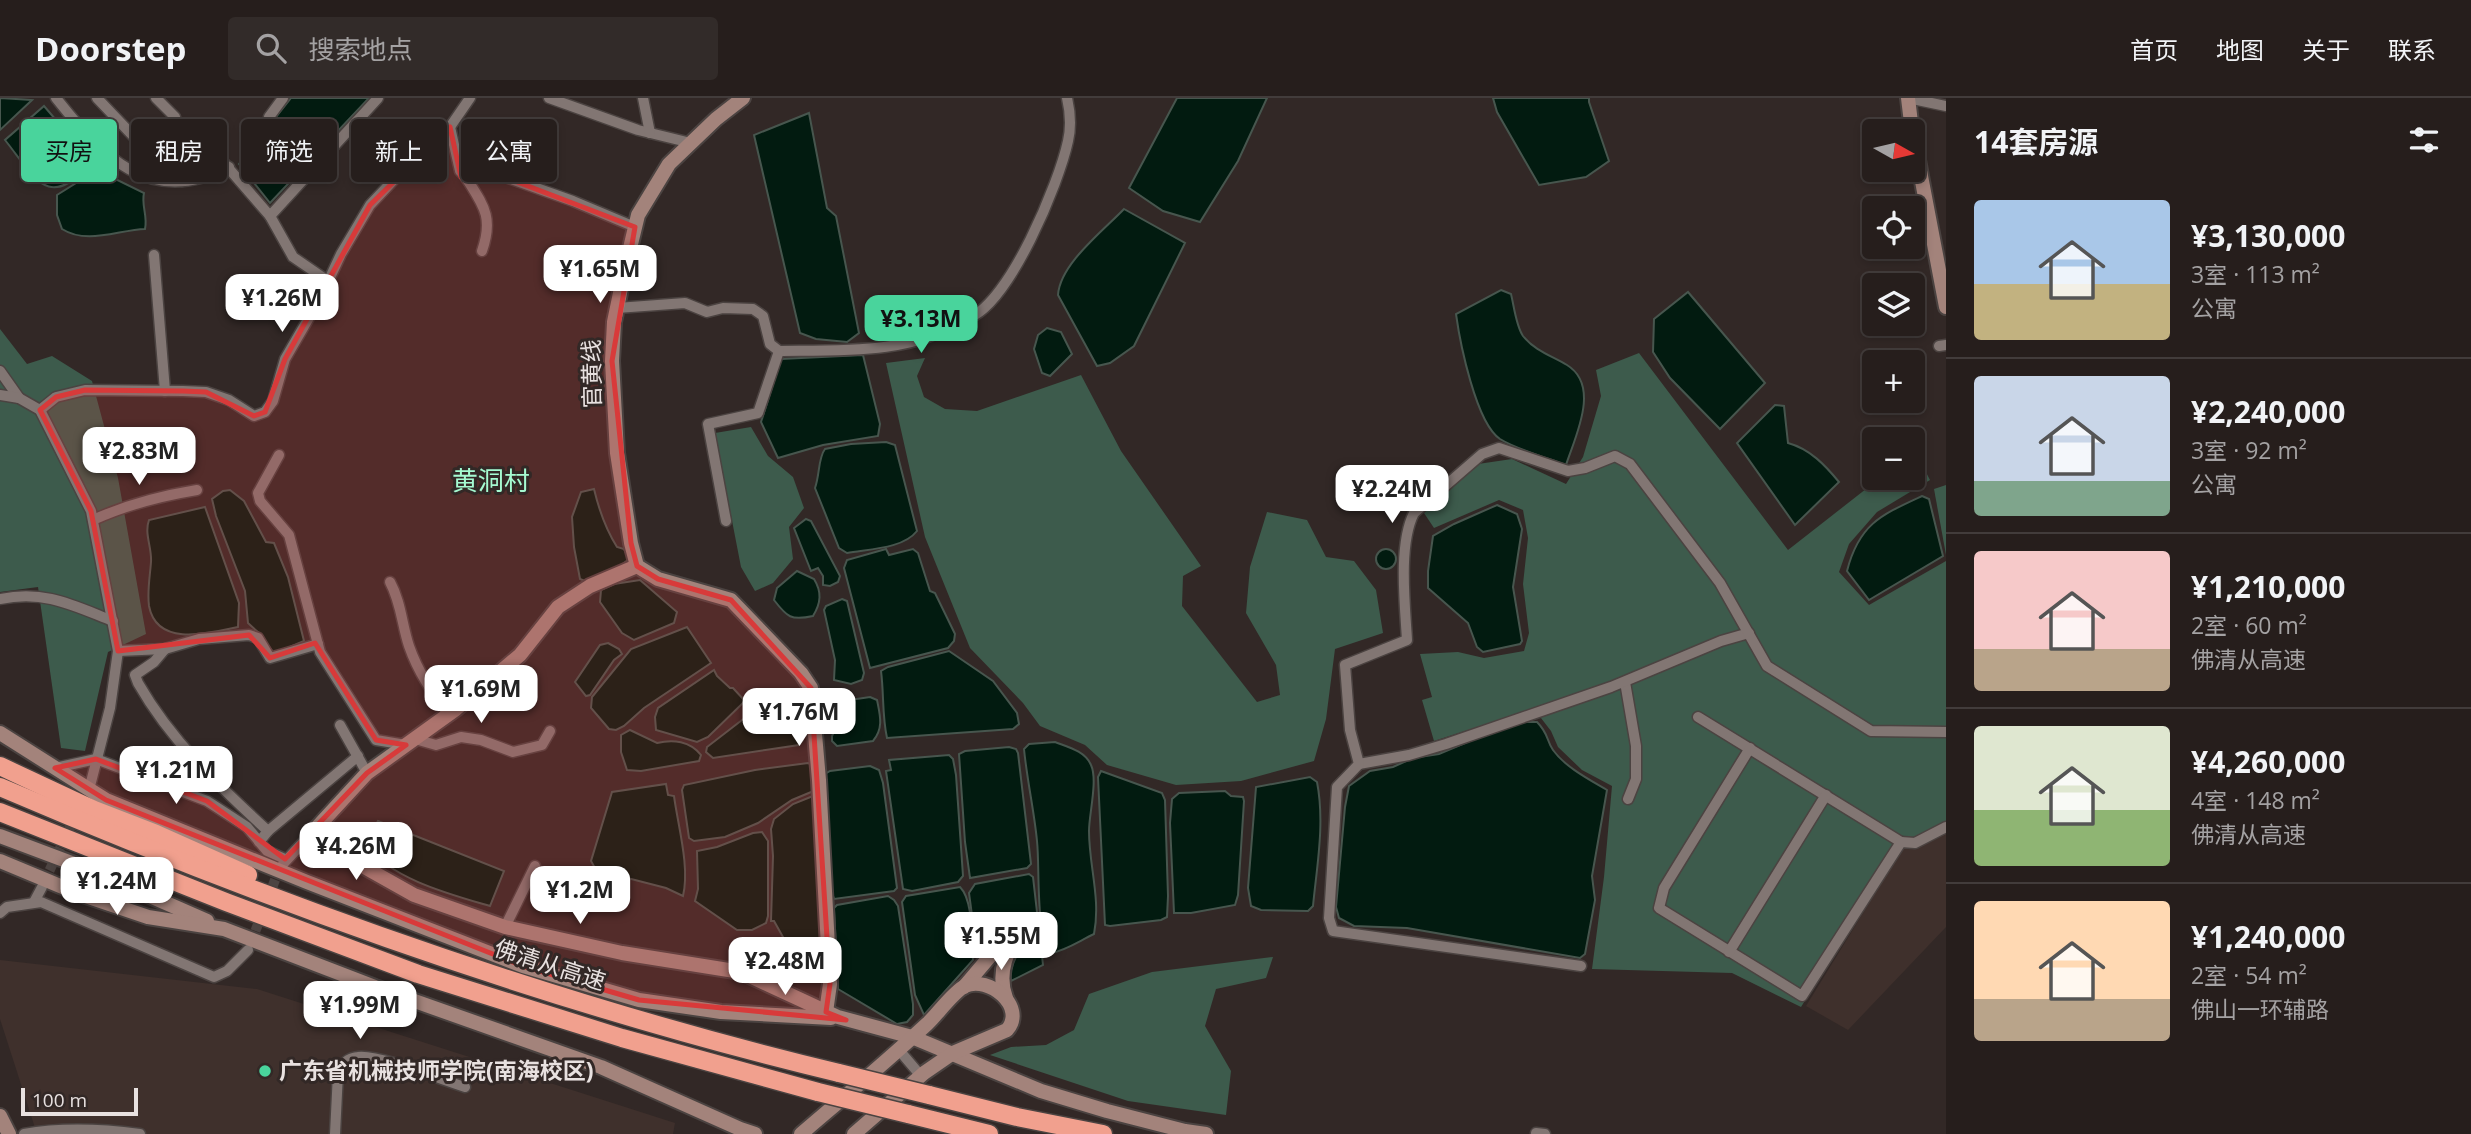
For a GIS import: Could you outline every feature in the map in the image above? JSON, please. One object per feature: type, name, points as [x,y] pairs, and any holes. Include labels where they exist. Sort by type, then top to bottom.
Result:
[{"type":"highway","points":[[0,766],[94,810],[221,862],[316,912]]},
{"type":"highway","name":"佛清从高速","points":[[0,787],[316,912],[531,987],[689,1034],[839,1073],[1017,1117],[1102,1134]]},
{"type":"highway","name":"佛清从高速","points":[[0,813],[215,898],[430,978],[622,1038],[818,1092],[989,1134]]},
{"type":"street","points":[[56,98],[80,128],[109,157],[131,171]]},
{"type":"street","points":[[97,98],[131,134]]},
{"type":"street","points":[[156,98],[175,119]]},
{"type":"street","points":[[269,117],[283,98]]},
{"type":"street","points":[[270,216],[378,98]]},
{"type":"street","points":[[40,410],[56,397],[85,390],[206,392],[229,400],[254,416],[265,412],[273,401],[285,359],[370,205],[450,127],[470,98]]},
{"type":"street","points":[[549,98],[649,133],[691,143]]},
{"type":"street","points":[[643,98],[649,133]]},
{"type":"street","name":"官黄线","points":[[637,566],[617,453],[612,361],[617,309],[635,227],[638,215],[669,164],[716,119],[743,98]]},
{"type":"street","points":[[617,309],[685,303],[707,312],[723,308],[753,309],[763,316],[770,344],[779,351],[884,347],[929,338],[946,330],[953,320],[969,318],[994,299],[1014,272],[1054,186],[1068,139],[1067,98]]},
{"type":"street","points":[[1910,119],[1908,98],[1946,106]]},
{"type":"street","points":[[450,127],[461,172]]},
{"type":"street","points":[[229,167],[270,216],[293,257],[328,281]]},
{"type":"street","points":[[468,182],[488,217],[488,233],[482,251]]},
{"type":"street","points":[[520,182],[635,227]]},
{"type":"street","points":[[1922,182],[1946,307]]},
{"type":"street","points":[[154,255],[165,391]]},
{"type":"street","points":[[726,521],[708,424],[758,413],[779,351]]},
{"type":"street","points":[[0,371],[19,398]]},
{"type":"street","points":[[0,395],[19,398],[40,410],[91,511],[118,651],[110,709],[90,786]]},
{"type":"street","points":[[1359,764],[1350,730],[1345,665],[1408,640],[1404,593],[1408,526],[1414,513],[1482,454],[1499,448],[1567,471],[1585,468],[1615,456],[1630,464],[1720,583],[1768,666],[1871,731],[1946,732]]},
{"type":"street","points":[[279,455],[258,493],[260,501],[289,535],[320,652],[376,740],[436,745],[461,737],[481,740],[513,752],[542,745],[550,731]]},
{"type":"street","points":[[93,520],[117,509],[165,495],[197,490]]},
{"type":"street","points":[[55,768],[96,759],[207,801],[247,827],[267,851],[283,863],[367,773],[448,714],[520,655],[558,607],[590,586],[637,566],[659,579],[731,600],[801,673],[811,688],[830,984],[826,1012]]},
{"type":"street","points":[[390,582],[398,596],[400,616],[423,680],[448,714]]},
{"type":"street","points":[[0,599],[18,595],[54,598],[113,621]]},
{"type":"street","points":[[1581,966],[1333,930],[1329,918],[1338,787],[1359,764],[1409,755],[1625,682],[1721,641],[1749,633]]},
{"type":"street","points":[[118,651],[165,649],[199,639],[249,635],[258,639],[270,657],[318,644]]},
{"type":"street","points":[[165,649],[154,662],[135,675],[150,704],[167,729],[198,764],[268,831]]},
{"type":"street","points":[[1625,682],[1636,746],[1636,779],[1628,799]]},
{"type":"street","points":[[1698,717],[1901,842],[1915,843],[1946,827]]},
{"type":"street","points":[[340,725],[367,773]]},
{"type":"street","points":[[0,733],[106,800],[523,966],[639,1000],[721,1012],[846,1020]]},
{"type":"street","points":[[1750,748],[1664,888],[1658,908],[1802,996],[1901,842]]},
{"type":"street","points":[[258,842],[358,755]]},
{"type":"street","points":[[1729,951],[1826,795]]},
{"type":"street","points":[[0,836],[93,871],[224,929],[375,987],[601,1067],[755,1134]]},
{"type":"street","points":[[309,836],[414,895],[505,928],[622,953],[741,972],[846,1020],[912,1037],[1041,1091],[1107,1111],[1206,1134]]},
{"type":"street","points":[[0,861],[77,893],[148,917],[224,929]]},
{"type":"street","points":[[505,928],[535,866]]},
{"type":"street","points":[[33,902],[42,887]]},
{"type":"street","points":[[0,913],[7,906],[41,902],[214,977],[227,971],[248,950]]},
{"type":"street","points":[[801,1134],[899,1050],[1012,937],[1003,966],[1002,983],[1013,1016],[1012,1024],[1007,1030],[953,1053],[921,1076],[854,1134]]},
{"type":"street","points":[[964,987],[987,985],[999,992],[1008,1002]]},
{"type":"street","points":[[899,1050],[921,1076]]},
{"type":"street","points":[[335,1134],[338,1073],[348,1059],[370,1057],[464,1087]]},
{"type":"street","points":[[0,1116],[9,1134]]},
{"type":"street","points":[[24,1134],[45,1130],[97,1129],[140,1134]]},
{"type":"highlighted area","points":[[450,127],[461,177],[486,170],[635,227],[612,361],[631,543],[637,566],[658,579],[731,600],[811,688],[830,984],[826,1012],[846,1020],[639,1000],[523,966],[106,800],[55,768],[96,759],[207,801],[285,859],[367,773],[406,745],[376,740],[315,643],[270,658],[249,635],[118,651],[91,511],[40,410],[56,397],[85,390],[206,392],[254,416],[265,412],[285,359],[370,205]]},
{"type":"shaded area","points":[[0,98],[32,100],[0,130]]},
{"type":"shaded area","points":[[291,98],[369,98],[337,132],[337,119],[274,119]]},
{"type":"shaded area","points":[[1177,98],[1267,98],[1238,161],[1200,222],[1163,211],[1129,188]]},
{"type":"shaded area","points":[[1493,98],[1589,98],[1609,161],[1586,177],[1539,185],[1497,112]]},
{"type":"shaded area","points":[[44,106],[55,119],[29,119]]},
{"type":"shaded area","points":[[809,113],[827,208],[836,216],[859,333],[847,342],[816,339],[800,333],[754,135]]},
{"type":"shaded area","points":[[21,126],[21,162],[5,140]]},
{"type":"shaded area","points":[[117,180],[144,193],[145,229],[92,236],[72,234],[62,229],[57,215],[57,195],[78,182],[117,182]]},
{"type":"shaded area","points":[[41,182],[69,182],[53,187]]},
{"type":"shaded area","points":[[253,182],[290,182],[270,203]]},
{"type":"shaded area","points":[[1124,209],[1185,243],[1134,346],[1110,363],[1097,366],[1058,295],[1066,272],[1074,260]]},
{"type":"shaded area","points":[[1501,290],[1511,294],[1523,336],[1538,349],[1567,365],[1577,374],[1582,386],[1583,412],[1566,465],[1500,439],[1491,430],[1477,400],[1465,362],[1456,314]]},
{"type":"shaded area","points":[[1688,292],[1765,383],[1720,429],[1670,378],[1653,352],[1654,319]]},
{"type":"shaded area","points":[[1047,328],[1061,332],[1072,354],[1050,376],[1042,373],[1034,349],[1038,335]]},
{"type":"shaded area","points":[[0,329],[27,364],[52,356],[92,381],[118,478],[146,634],[108,652],[85,751],[61,748],[38,587],[0,592]]},
{"type":"shaded area","points":[[1639,353],[1788,550],[1865,490],[1913,490],[1877,512],[1849,544],[1839,572],[1869,605],[1946,561],[1946,831],[1902,845],[1801,1007],[1732,973],[1592,969],[1612,786],[1582,770],[1558,747],[1551,731],[1534,709],[1434,741],[1422,700],[1432,697],[1420,654],[1458,652],[1484,658],[1524,651],[1529,633],[1523,584],[1528,538],[1523,510],[1499,500],[1434,528],[1424,513],[1478,464],[1512,459],[1566,484],[1583,457],[1601,396],[1596,370]]},
{"type":"shaded area","points":[[863,355],[880,424],[878,436],[823,445],[778,458],[761,422],[781,359]]},
{"type":"shaded area","points":[[925,358],[917,376],[924,397],[945,409],[977,411],[1081,375],[1121,451],[1201,566],[1183,576],[1182,606],[1257,702],[1280,695],[1276,665],[1246,613],[1250,567],[1267,512],[1307,520],[1326,557],[1354,561],[1376,590],[1383,633],[1335,649],[1326,719],[1314,761],[1241,781],[1176,785],[1107,765],[1085,745],[1040,726],[1023,703],[970,648],[925,537],[886,363]]},
{"type":"shaded area","points":[[1775,405],[1784,406],[1788,443],[1816,458],[1839,482],[1795,525],[1737,443]]},
{"type":"shaded area","points":[[751,427],[768,456],[793,477],[804,508],[789,527],[793,559],[773,583],[755,591],[741,567],[715,433]]},
{"type":"shaded area","points":[[886,442],[895,445],[917,531],[894,545],[847,553],[839,548],[815,488],[821,457],[825,449]]},
{"type":"shaded area","points":[[1925,470],[1930,480],[1925,483]]},
{"type":"shaded area","points":[[1946,485],[1946,555],[1934,489]]},
{"type":"shaded area","points":[[594,489],[609,533],[617,547],[624,549],[629,559],[619,567],[585,581],[580,579],[572,517],[581,492]]},
{"type":"shaded area","points":[[230,490],[244,501],[266,542],[274,543],[288,577],[304,641],[278,652],[273,652],[248,623],[245,591],[216,516],[212,499],[223,491]]},
{"type":"shaded area","points":[[1922,496],[1929,499],[1943,556],[1869,600],[1847,571],[1858,542],[1883,516]]},
{"type":"shaded area","points":[[1497,505],[1517,514],[1522,529],[1513,587],[1522,641],[1520,644],[1483,652],[1477,647],[1468,623],[1428,588],[1428,571],[1433,536]]},
{"type":"shaded area","points":[[205,507],[239,603],[238,627],[200,634],[173,633],[162,628],[154,619],[149,606],[149,520]]},
{"type":"shaded area","points":[[806,519],[811,521],[840,576],[838,582],[830,586],[823,585],[823,576],[818,568],[811,571],[794,528]]},
{"type":"shaded area","points":[[886,549],[889,555],[913,549],[918,553],[930,591],[935,593],[955,634],[954,641],[948,648],[870,668],[844,568],[847,560]]},
{"type":"shaded area","points":[[1386,549],[1393,552],[1396,559],[1393,566],[1386,569],[1379,566],[1376,559],[1379,552]]},
{"type":"shaded area","points":[[797,571],[814,579],[818,588],[819,602],[813,616],[794,618],[774,600],[777,588]]},
{"type":"shaded area","points":[[640,580],[677,612],[674,623],[634,640],[622,633],[600,602],[601,590],[614,584]]},
{"type":"shaded area","points":[[842,599],[847,601],[864,673],[862,680],[851,684],[834,680],[835,660],[824,610],[826,606]]},
{"type":"shaded area","points":[[687,627],[711,663],[644,708],[624,726],[616,730],[609,729],[591,708],[592,697],[631,649]]},
{"type":"shaded area","points":[[608,643],[622,654],[614,660],[590,695],[586,696],[575,682],[600,645]]},
{"type":"shaded area","points":[[949,651],[993,681],[1017,713],[1019,724],[1013,729],[887,738],[881,671]]},
{"type":"shaded area","points":[[714,670],[717,676],[745,701],[708,737],[697,742],[656,730],[655,717],[658,708]]},
{"type":"shaded area","points":[[870,697],[877,700],[880,721],[873,741],[837,746],[832,741],[832,736],[850,700]]},
{"type":"shaded area","points":[[755,710],[793,729],[803,740],[799,745],[713,758],[706,752],[707,747]]},
{"type":"shaded area","points":[[1515,722],[1537,722],[1564,762],[1607,790],[1592,876],[1595,900],[1585,954],[1580,958],[1407,928],[1354,926],[1339,918],[1336,907],[1349,786],[1370,771],[1393,767],[1413,758],[1439,754]]},
{"type":"shaded area","points":[[630,730],[657,743],[675,741],[686,744],[701,755],[699,761],[641,771],[627,770],[621,752],[621,735]]},
{"type":"shaded area","points":[[1055,742],[1085,756],[1093,771],[1089,831],[1096,921],[1094,934],[1068,948],[1051,953],[1042,931],[1040,916],[1037,841],[1024,749],[1029,744]]},
{"type":"shaded area","points":[[1009,747],[1016,749],[1018,753],[1031,864],[1027,868],[970,878],[959,754],[965,751]]},
{"type":"shaded area","points":[[949,755],[953,759],[956,775],[963,876],[958,882],[912,891],[903,889],[886,771],[891,770],[889,760]]},
{"type":"shaded area","points":[[808,763],[815,766],[816,790],[792,800],[758,823],[725,837],[694,841],[689,838],[682,790],[684,785],[755,770]]},
{"type":"shaded area","points":[[870,766],[879,770],[883,783],[897,888],[894,891],[834,899],[825,774]]},
{"type":"shaded area","points":[[1101,771],[1162,793],[1165,800],[1168,896],[1167,917],[1161,920],[1105,925],[1098,777]]},
{"type":"shaded area","points":[[1310,777],[1317,782],[1320,813],[1320,844],[1313,906],[1308,911],[1261,910],[1251,906],[1248,888],[1256,787]]},
{"type":"shaded area","points":[[666,784],[668,795],[674,796],[683,846],[683,896],[666,888],[596,870],[591,861],[612,792]]},
{"type":"shaded area","points":[[1225,791],[1231,796],[1243,797],[1244,801],[1238,895],[1235,905],[1191,913],[1174,913],[1170,823],[1172,799],[1179,793]]},
{"type":"shaded area","points":[[813,796],[826,980],[794,965],[797,962],[774,921],[771,921],[771,829],[774,819],[793,804]]},
{"type":"shaded area","points":[[378,821],[504,871],[490,906],[422,884],[390,867],[365,844]]},
{"type":"shaded area","points":[[762,832],[768,841],[768,916],[766,923],[752,930],[737,930],[695,901],[698,889],[697,851]]},
{"type":"shaded area","points":[[1946,833],[1946,927],[1848,1030],[1806,1006],[1903,848],[1915,848]]},
{"type":"shaded area","points":[[1029,874],[1033,877],[1043,965],[1011,981],[1012,966],[1024,942],[1005,925],[980,953],[977,953],[969,893],[975,884]]},
{"type":"shaded area","points":[[960,887],[970,911],[973,960],[924,1015],[915,995],[902,902],[906,896]]},
{"type":"shaded area","points":[[888,896],[898,906],[913,1004],[913,1015],[907,1022],[897,1024],[838,989],[834,908],[837,905]]},
{"type":"shaded area","points":[[1273,957],[1266,978],[1216,989],[1205,1026],[1231,1071],[1226,1115],[1128,1101],[990,1055],[1011,1047],[1046,1045],[1074,1030],[1089,994],[1152,972]]},
{"type":"shaded area","name":"广东省机械技师学院(南海校区)","points":[[0,960],[257,989],[675,1123],[673,1134],[37,1134],[0,1019]]},
{"type":"tunnel","points":[[43,884],[90,786]]},
{"type":"tunnel","points":[[250,945],[280,867]]},
{"type":"place","name":"广东省机械技师学院(南海校区)","points":[[265,1071]]},
{"type":"district","name":"黄洞村","points":[[491,481]]}]
